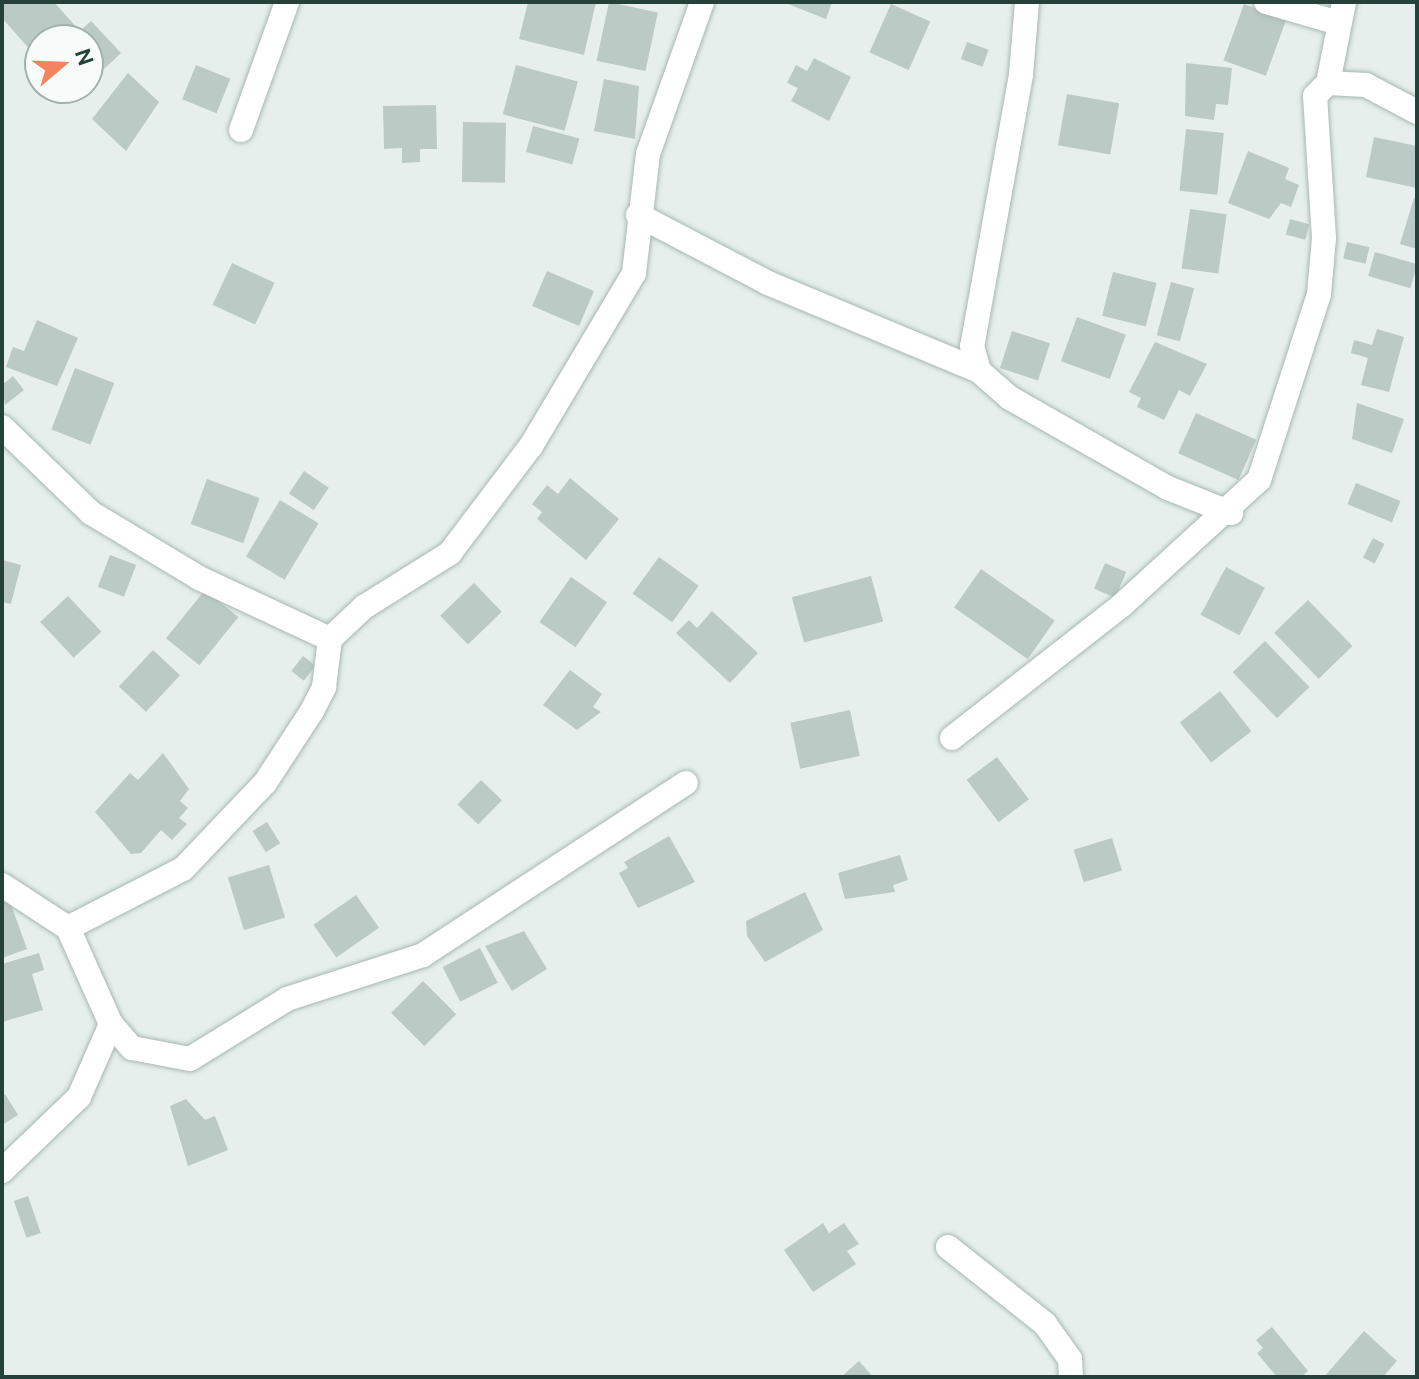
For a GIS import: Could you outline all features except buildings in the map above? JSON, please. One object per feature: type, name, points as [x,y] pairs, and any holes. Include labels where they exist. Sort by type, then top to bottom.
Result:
[{"type":"street","points":[[241,130],[287,2]]},
{"type":"street","points":[[68,928],[183,869],[265,783],[324,687],[330,639],[364,607],[450,553],[531,446],[634,273],[638,215],[648,154],[702,2]]},
{"type":"street","points":[[979,371],[972,346],[1027,2]]},
{"type":"street","points":[[952,738],[1231,513],[1259,480],[1319,294],[1324,238],[1315,96],[1328,83],[1340,12],[1266,2]]},
{"type":"street","points":[[1328,83],[1366,85],[1417,112]]},
{"type":"street","points":[[638,215],[768,283],[979,371],[1010,398],[1168,488],[1231,513]]},
{"type":"street","points":[[2,427],[91,513],[212,585],[330,639]]},
{"type":"street","points":[[2,885],[68,928],[111,1024],[150,1057],[190,1059],[210,1050],[287,999],[423,955],[686,783]]},
{"type":"street","points":[[2,1171],[79,1097],[111,1024]]},
{"type":"street","points":[[948,1247],[1045,1324],[1070,1359],[1071,1377]]}]
